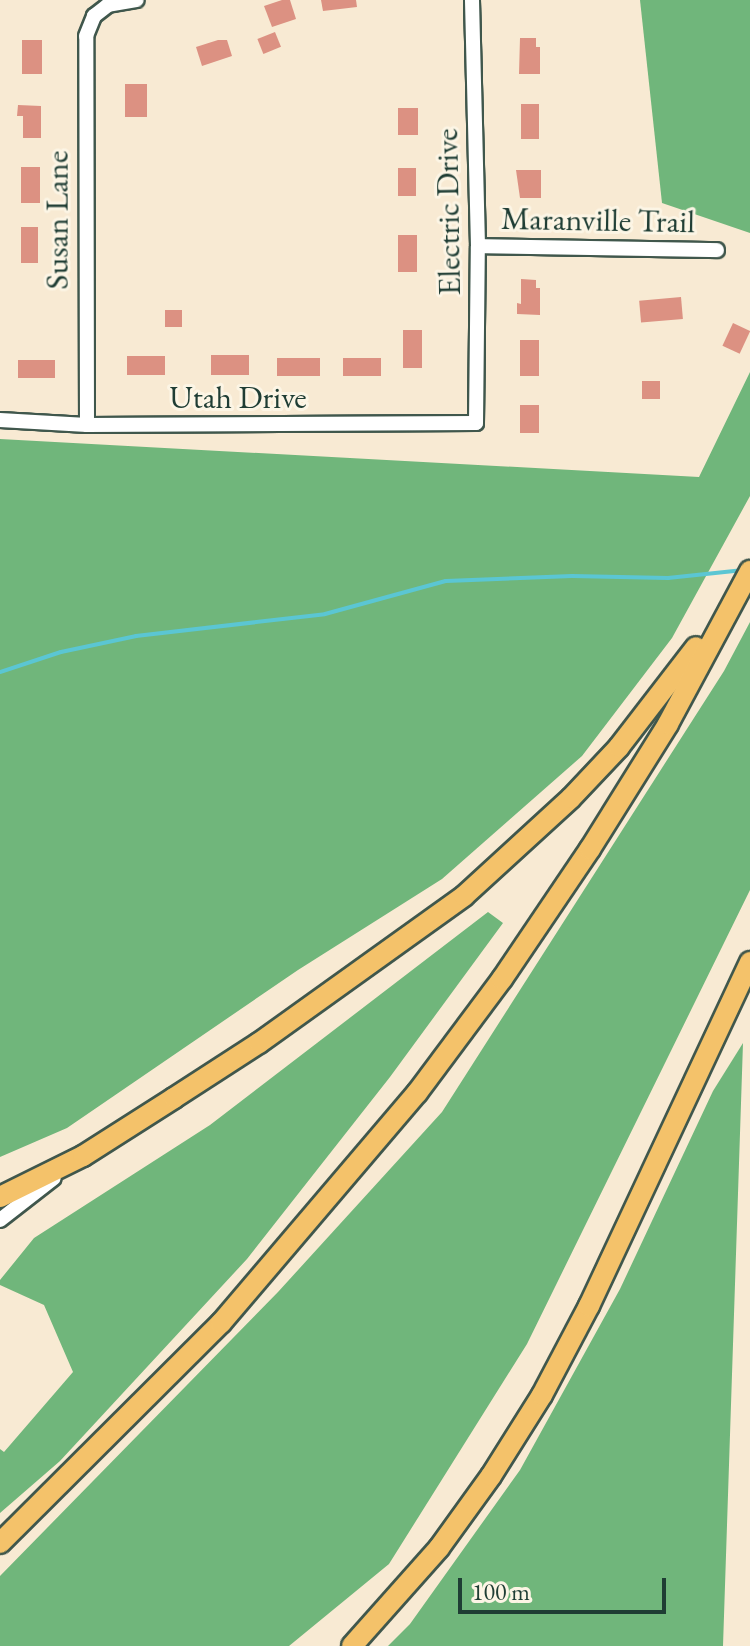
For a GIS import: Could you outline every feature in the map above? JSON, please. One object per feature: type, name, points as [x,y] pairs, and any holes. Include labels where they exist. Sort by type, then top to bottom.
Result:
[{"type":"highway","points":[[0,1197],[83,1156],[259,1043],[419,931],[517,850],[571,798],[660,699],[750,564]]},
{"type":"highway","points":[[0,1543],[221,1323],[417,1093],[502,979],[590,849],[668,724],[750,571]]},
{"type":"highway","points":[[352,1646],[439,1548],[491,1476],[542,1395],[589,1306],[750,962]]},
{"type":"street","name":"Susan Lane","points":[[87,425],[86,36],[94,16],[108,5],[137,0]]},
{"type":"street","name":"Electric Drive","points":[[472,0],[478,246],[476,423]]},
{"type":"street","name":"Maranville Trail","points":[[478,246],[717,250]]},
{"type":"street","name":"Utah Drive","points":[[0,420],[87,425],[476,423]]},
{"type":"street","points":[[0,1220],[83,1156]]},
{"type":"green space","points":[[640,0],[750,0],[750,233],[662,203]]},
{"type":"green space","points":[[750,372],[750,496],[672,638],[582,756],[442,879],[298,970],[67,1128],[0,1157],[0,439],[699,477]]},
{"type":"green space","points":[[750,622],[750,890],[527,1344],[389,1564],[289,1646],[0,1646],[0,1576],[278,1292],[442,1112],[724,671]]},
{"type":"green space","points":[[488,912],[503,923],[390,1077],[247,1259],[60,1461],[0,1513],[0,1449],[4,1452],[73,1372],[44,1305],[0,1285],[0,1280],[34,1238],[210,1125]]},
{"type":"green space","points":[[743,1043],[723,1646],[388,1646],[410,1624],[520,1470],[620,1289],[713,1091]]},
{"type":"building","points":[[290,0],[296,19],[272,27],[264,6]]},
{"type":"building","points":[[321,0],[356,0],[357,7],[323,11]]},
{"type":"building","points":[[275,32],[281,47],[263,54],[257,39]]},
{"type":"building","points":[[520,38],[536,38],[536,47],[540,47],[540,74],[519,74]]},
{"type":"building","points":[[22,40],[42,40],[42,74],[22,74]]},
{"type":"building","points":[[227,40],[232,56],[202,66],[196,47]]},
{"type":"building","points":[[125,84],[147,84],[147,117],[125,117]]},
{"type":"building","points":[[521,104],[539,104],[539,139],[521,139]]},
{"type":"building","points":[[18,105],[41,106],[41,138],[23,138],[23,116],[17,116]]},
{"type":"building","points":[[398,108],[418,108],[418,135],[398,135]]},
{"type":"building","points":[[21,167],[40,167],[40,203],[21,203]]},
{"type":"building","points":[[398,168],[416,168],[416,196],[398,196]]},
{"type":"building","points":[[516,170],[541,170],[541,198],[520,198]]},
{"type":"building","points":[[21,227],[38,227],[38,263],[21,263]]},
{"type":"building","points":[[398,235],[417,235],[417,272],[398,272]]},
{"type":"building","points":[[521,279],[536,280],[536,288],[540,288],[540,315],[517,314],[517,303],[521,304]]},
{"type":"building","points":[[681,297],[683,319],[641,323],[639,301]]},
{"type":"building","points":[[165,310],[182,310],[182,327],[165,327]]},
{"type":"building","points":[[733,323],[750,331],[740,354],[722,346]]},
{"type":"building","points":[[403,330],[422,330],[422,368],[403,368]]},
{"type":"building","points":[[520,340],[539,340],[539,376],[520,376]]},
{"type":"building","points":[[211,355],[249,355],[249,375],[211,375]]},
{"type":"building","points":[[127,356],[165,356],[165,375],[127,375]]},
{"type":"building","points":[[277,358],[320,358],[320,376],[277,376]]},
{"type":"building","points":[[343,358],[381,358],[381,376],[343,376]]},
{"type":"building","points":[[18,360],[55,360],[55,378],[18,378]]},
{"type":"building","points":[[642,381],[660,381],[660,399],[642,399]]},
{"type":"building","points":[[520,405],[539,405],[539,433],[520,433]]},
{"type":"waterway","points":[[0,672],[61,652],[136,636],[325,614],[446,581],[572,576],[668,578],[744,570]]}]
